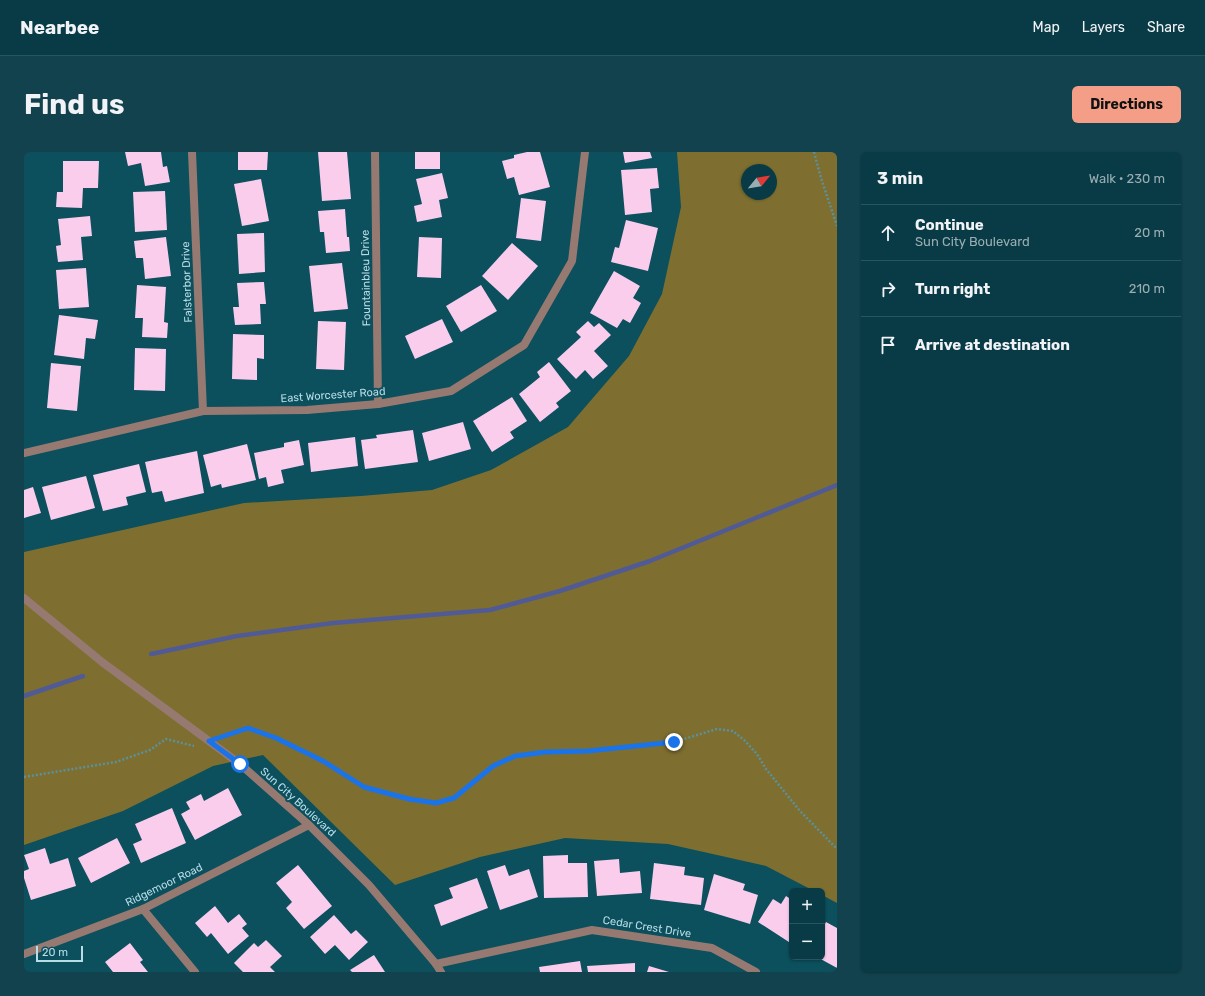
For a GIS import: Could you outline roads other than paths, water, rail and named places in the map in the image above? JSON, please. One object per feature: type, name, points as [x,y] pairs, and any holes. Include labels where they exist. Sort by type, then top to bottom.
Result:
[{"type":"street","name":"Falsterbor Drive","points":[[192,152],[203,411]]},
{"type":"street","name":"Fountainbleu Drive","points":[[375,152],[378,404]]},
{"type":"street","name":"East Worcester Road","points":[[24,453],[203,411],[308,410],[378,404],[451,391],[524,345],[572,261],[585,152]]},
{"type":"street","name":"Sun City Boulevard","points":[[24,598],[102,662],[240,764],[309,825],[369,885],[436,964],[441,972]]},
{"type":"street","name":"Ridgemoor Road","points":[[24,954],[143,908],[309,825]]},
{"type":"street","points":[[143,908],[195,972]]},
{"type":"street","name":"Cedar Crest Drive","points":[[436,964],[592,930],[712,948],[756,972]]},
{"type":"waterway","points":[[151,654],[237,636],[333,623],[490,610],[560,591],[650,561],[837,485]]},
{"type":"waterway","points":[[24,696],[83,676]]}]
